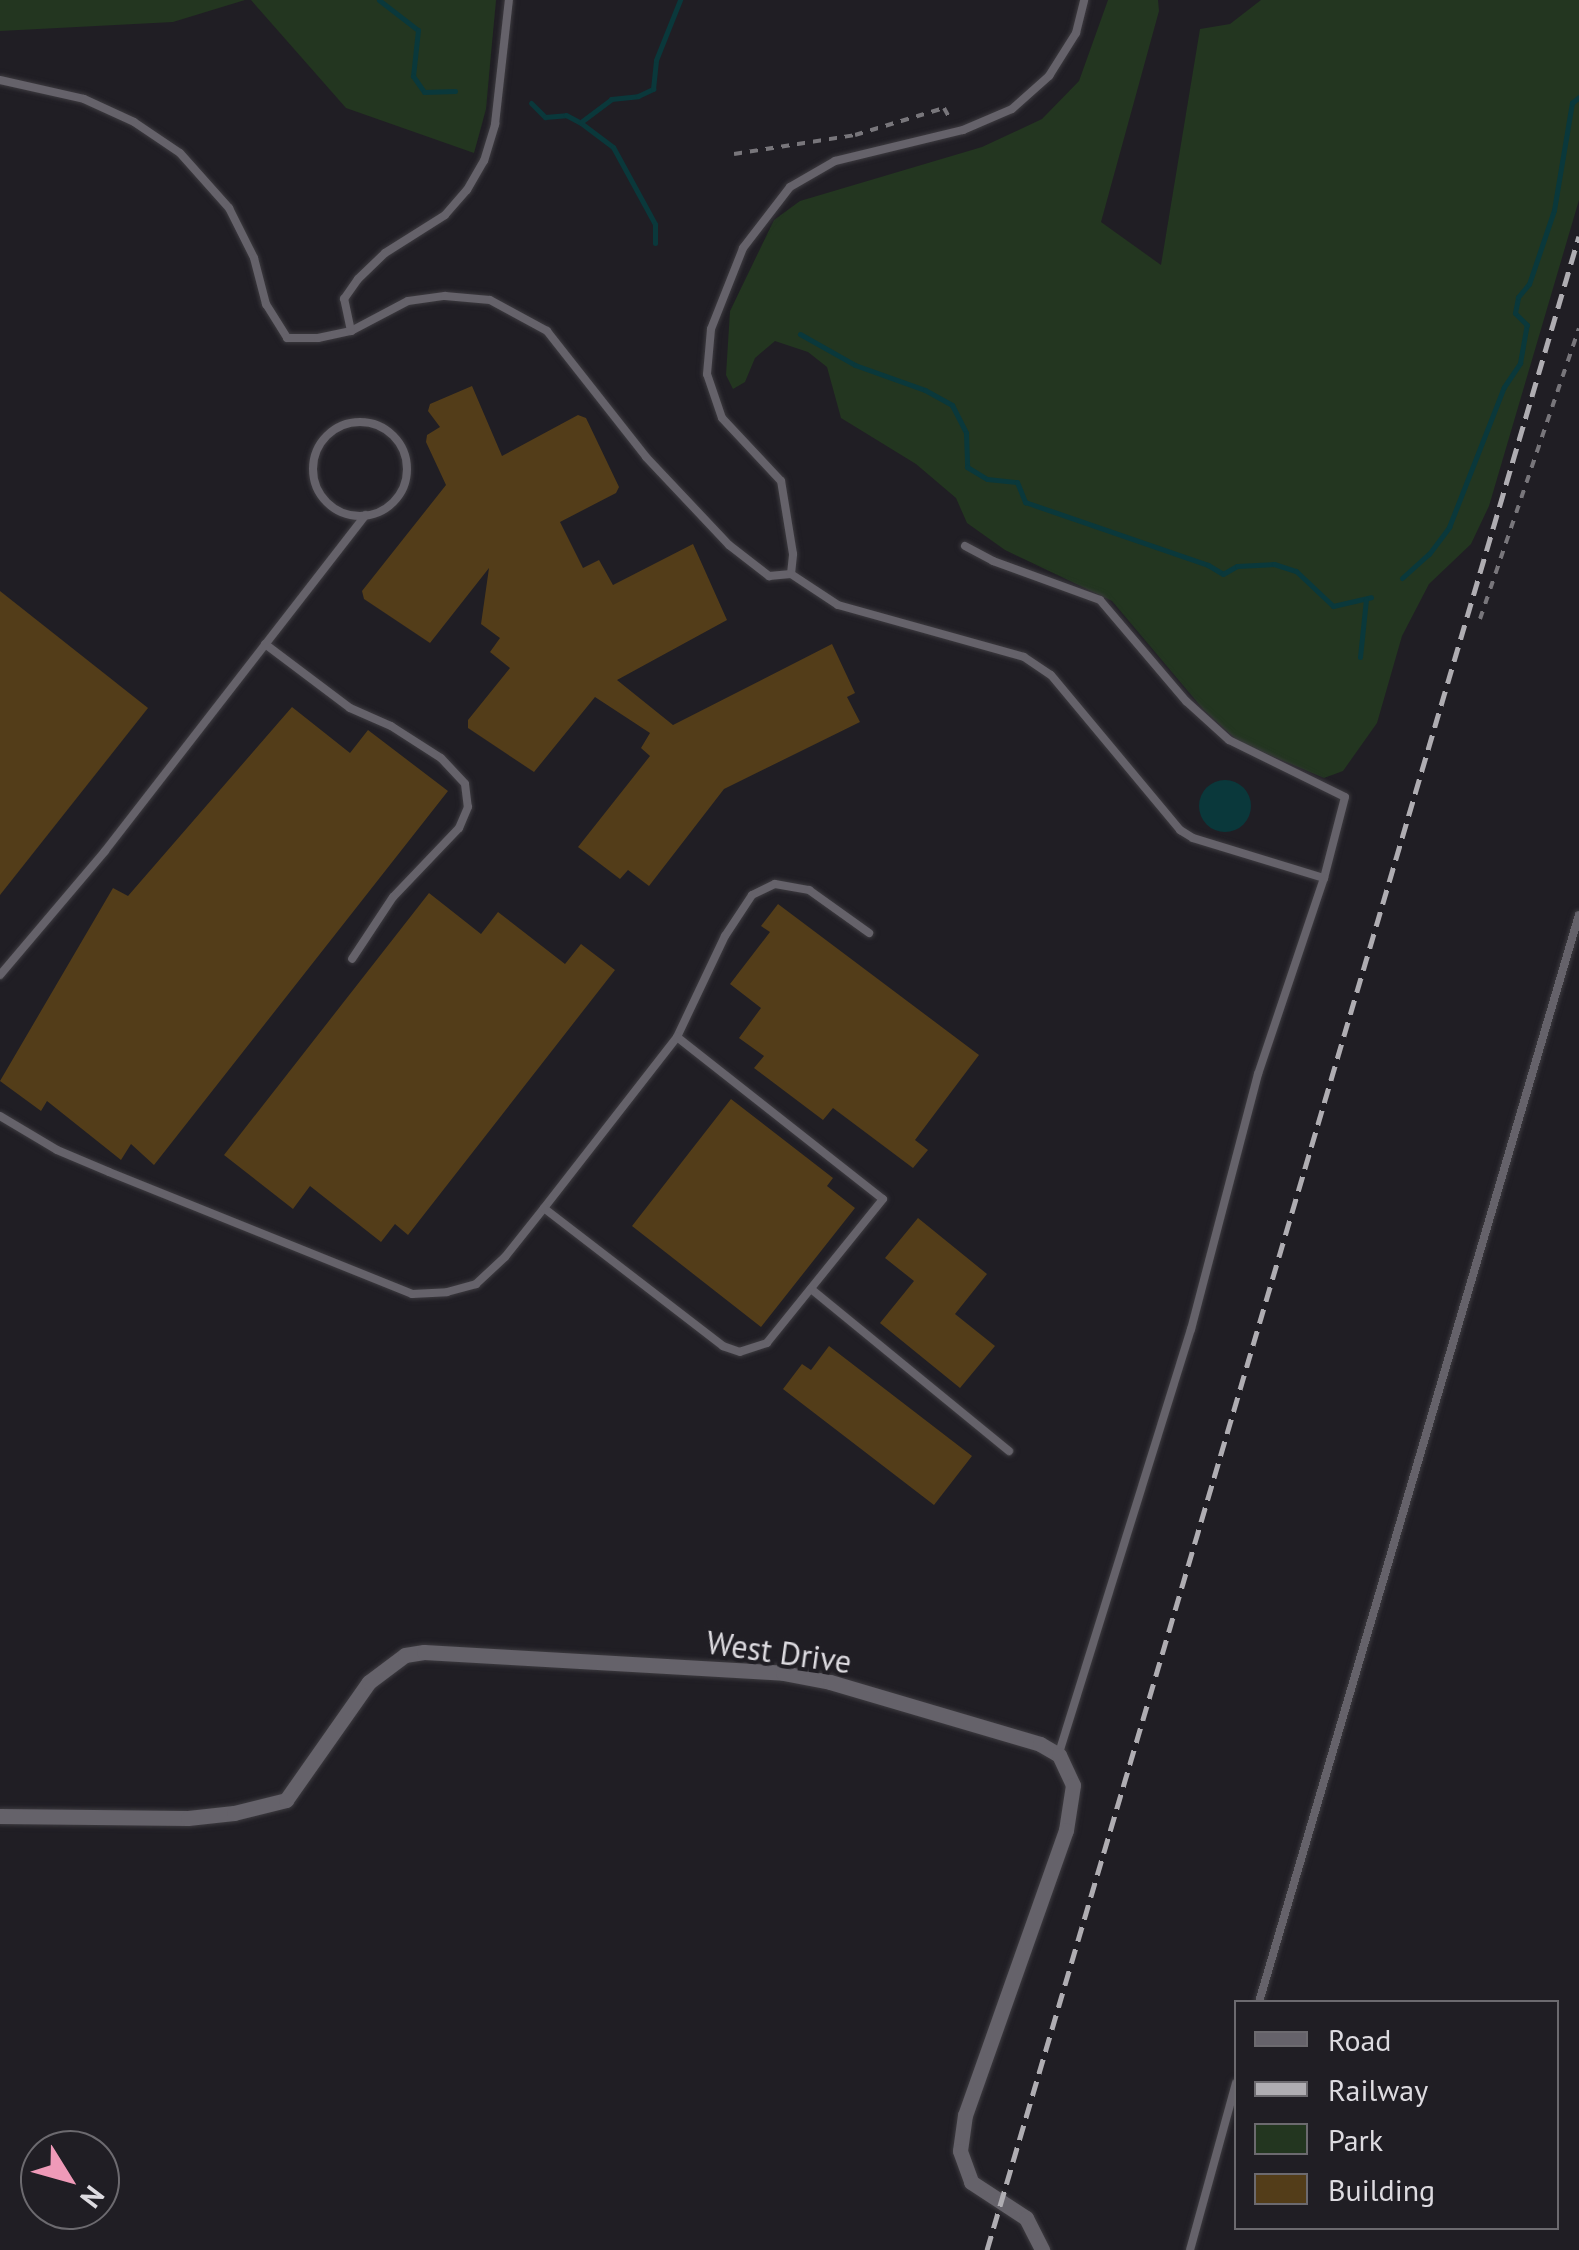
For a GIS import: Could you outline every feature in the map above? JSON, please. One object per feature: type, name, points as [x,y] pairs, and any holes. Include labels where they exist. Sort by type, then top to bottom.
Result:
[{"type":"street","name":"West Drive","points":[[0,1816],[188,1818],[234,1813],[286,1800],[369,1682],[405,1655],[424,1652],[783,1673],[946,1715],[1040,1744],[1058,1755]]},
{"type":"street","points":[[1042,2250],[1026,2218],[971,2182],[960,2150],[965,2115],[1066,1830],[1073,1785],[1058,1755]]},
{"type":"lane","points":[[351,330],[344,299],[358,279],[385,253],[445,214],[467,190],[484,161],[495,124],[509,0]]},
{"type":"lane","points":[[791,574],[793,554],[782,482],[722,418],[707,374],[711,329],[743,248],[790,187],[835,161],[956,132],[1012,109],[1048,76],[1076,33],[1084,0]]},
{"type":"lane","points":[[0,80],[84,99],[134,122],[180,153],[229,208],[254,258],[266,304],[286,338],[351,330],[408,301],[444,296],[490,300],[546,331],[646,456],[729,545],[770,576],[791,574],[838,605],[1024,657],[1051,675],[1180,830],[1193,838],[1324,878]]},
{"type":"lane","points":[[0,975],[105,851],[366,515],[396,499],[407,467],[394,436],[375,424],[353,422],[324,438],[314,459],[314,481],[334,508],[366,515]]},
{"type":"lane","points":[[965,546],[993,561],[1100,600],[1186,701],[1229,740],[1345,797],[1324,878],[1258,1074],[1192,1329],[1058,1755]]},
{"type":"lane","points":[[264,644],[350,708],[391,726],[441,758],[465,784],[468,807],[459,828],[392,896],[352,959]]},
{"type":"lane","points":[[0,1116],[57,1150],[412,1294],[447,1292],[476,1284],[505,1257],[677,1036],[725,936],[752,895],[775,884],[809,890],[869,933]]},
{"type":"lane","points":[[1260,2000],[1579,915]]},
{"type":"lane","points":[[544,1208],[723,1346],[740,1352],[767,1343],[883,1199],[677,1036]]},
{"type":"lane","points":[[810,1289],[1009,1451]]},
{"type":"lane","points":[[1190,2250],[1234,2090]]},
{"type":"path","points":[[734,154],[855,135],[944,108],[956,132]]},
{"type":"path","points":[[1480,619],[1579,328]]},
{"type":"green space","points":[[0,0],[245,0],[173,22],[0,31]]},
{"type":"green space","points":[[251,0],[496,0],[486,109],[474,153],[346,108]]},
{"type":"green space","points":[[1108,0],[1158,0],[1159,11],[1101,222],[1161,265],[1200,29],[1230,24],[1261,0],[1579,0],[1579,200],[1489,506],[1471,544],[1429,584],[1402,636],[1377,723],[1343,771],[1324,778],[1239,742],[1203,709],[1112,601],[1005,550],[967,523],[956,498],[916,464],[841,418],[827,367],[808,352],[775,341],[755,358],[745,382],[733,389],[726,375],[730,311],[774,220],[800,201],[982,147],[1042,119],[1079,81]]},
{"type":"water","points":[[1225,780],[1243,788],[1251,806],[1243,824],[1225,832],[1207,824],[1199,806],[1207,788]]},
{"type":"building","points":[[472,386],[502,456],[578,415],[586,418],[619,487],[616,493],[560,522],[583,568],[599,560],[613,585],[693,544],[727,620],[617,680],[673,725],[832,644],[855,693],[847,697],[860,722],[724,789],[649,886],[628,870],[620,879],[578,847],[650,756],[641,748],[650,733],[595,697],[534,772],[468,728],[468,720],[510,668],[490,652],[500,638],[481,624],[489,568],[430,643],[364,599],[362,591],[446,485],[426,442],[427,435],[440,427],[428,411],[430,404]]},
{"type":"building","points":[[0,591],[148,708],[0,895]]},
{"type":"building","points":[[292,707],[350,753],[368,730],[448,791],[154,1165],[131,1144],[121,1160],[47,1101],[41,1111],[0,1081],[113,888],[128,896]]},
{"type":"building","points":[[429,893],[481,934],[498,912],[565,964],[581,944],[615,970],[408,1235],[395,1224],[381,1242],[310,1186],[293,1209],[224,1155]]},
{"type":"building","points":[[778,904],[979,1055],[915,1140],[928,1150],[913,1168],[833,1108],[823,1120],[754,1068],[764,1056],[739,1038],[761,1008],[730,984],[770,932],[761,926]]},
{"type":"building","points":[[731,1099],[833,1178],[827,1186],[855,1208],[761,1327],[632,1226]]},
{"type":"building","points":[[918,1218],[987,1274],[955,1314],[995,1346],[960,1388],[880,1323],[914,1281],[885,1258]]},
{"type":"building","points":[[829,1346],[972,1456],[934,1505],[783,1389],[802,1364],[811,1370]]},
{"type":"waterway","points":[[379,0],[418,30],[413,76],[424,92],[455,91]]},
{"type":"waterway","points":[[581,122],[611,99],[638,96],[653,89],[656,60],[680,0]]},
{"type":"waterway","points":[[1402,578],[1429,554],[1449,527],[1504,387],[1520,363],[1527,325],[1515,313],[1518,297],[1529,284],[1554,210],[1572,103],[1579,97]]},
{"type":"waterway","points":[[531,103],[545,117],[566,115],[581,123],[613,147],[655,224],[655,243]]},
{"type":"waterway","points":[[800,334],[855,365],[925,390],[952,405],[966,433],[967,467],[987,479],[1017,482],[1025,502],[1208,565],[1223,574],[1237,566],[1274,564],[1296,571],[1333,606],[1371,597]]},
{"type":"waterway","points":[[1360,657],[1366,599]]},
{"type":"railway","points":[[987,2250],[1579,236]]}]
